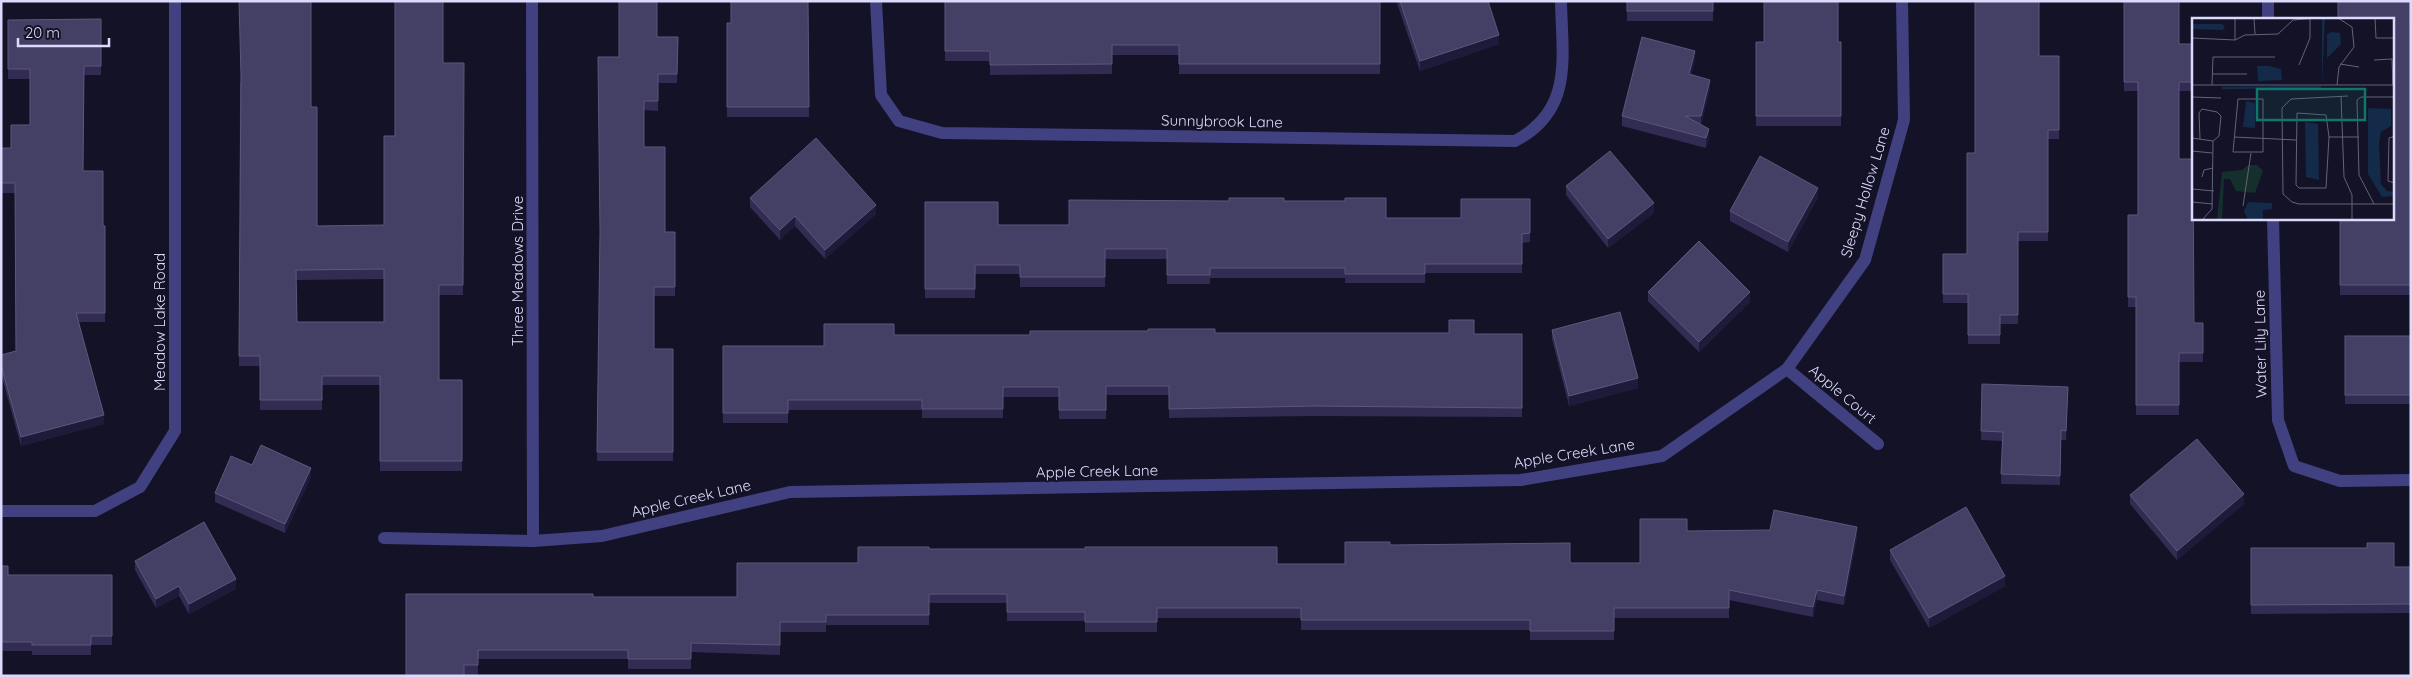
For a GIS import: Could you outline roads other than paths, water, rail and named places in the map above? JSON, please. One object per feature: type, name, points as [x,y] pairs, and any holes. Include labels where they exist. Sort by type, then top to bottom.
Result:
[{"type":"street","name":"Meadow Lake Road","points":[[1,511],[94,511],[140,487],[175,431],[176,1]]},
{"type":"street","name":"Three Meadows Drive","points":[[532,1],[533,540]]},
{"type":"street","name":"Sunnybrook Lane","points":[[876,1],[881,95],[899,121],[942,133],[1515,141],[1530,133],[1557,98],[1562,72],[1561,1]]},
{"type":"street","name":"Sleepy Hollow Lane","points":[[1787,368],[1865,260],[1904,120],[1902,1]]},
{"type":"street","points":[[2268,1],[2268,18]]},
{"type":"street","name":"Water Lily Lane","points":[[2273,220],[2278,420],[2294,466],[2340,481],[2411,480]]},
{"type":"street","name":"Apple Creek Lane","points":[[384,538],[533,540],[602,536],[790,492],[1521,480],[1662,456],[1787,368]]},
{"type":"street","name":"Apple Court","points":[[1787,368],[1878,444]]}]
